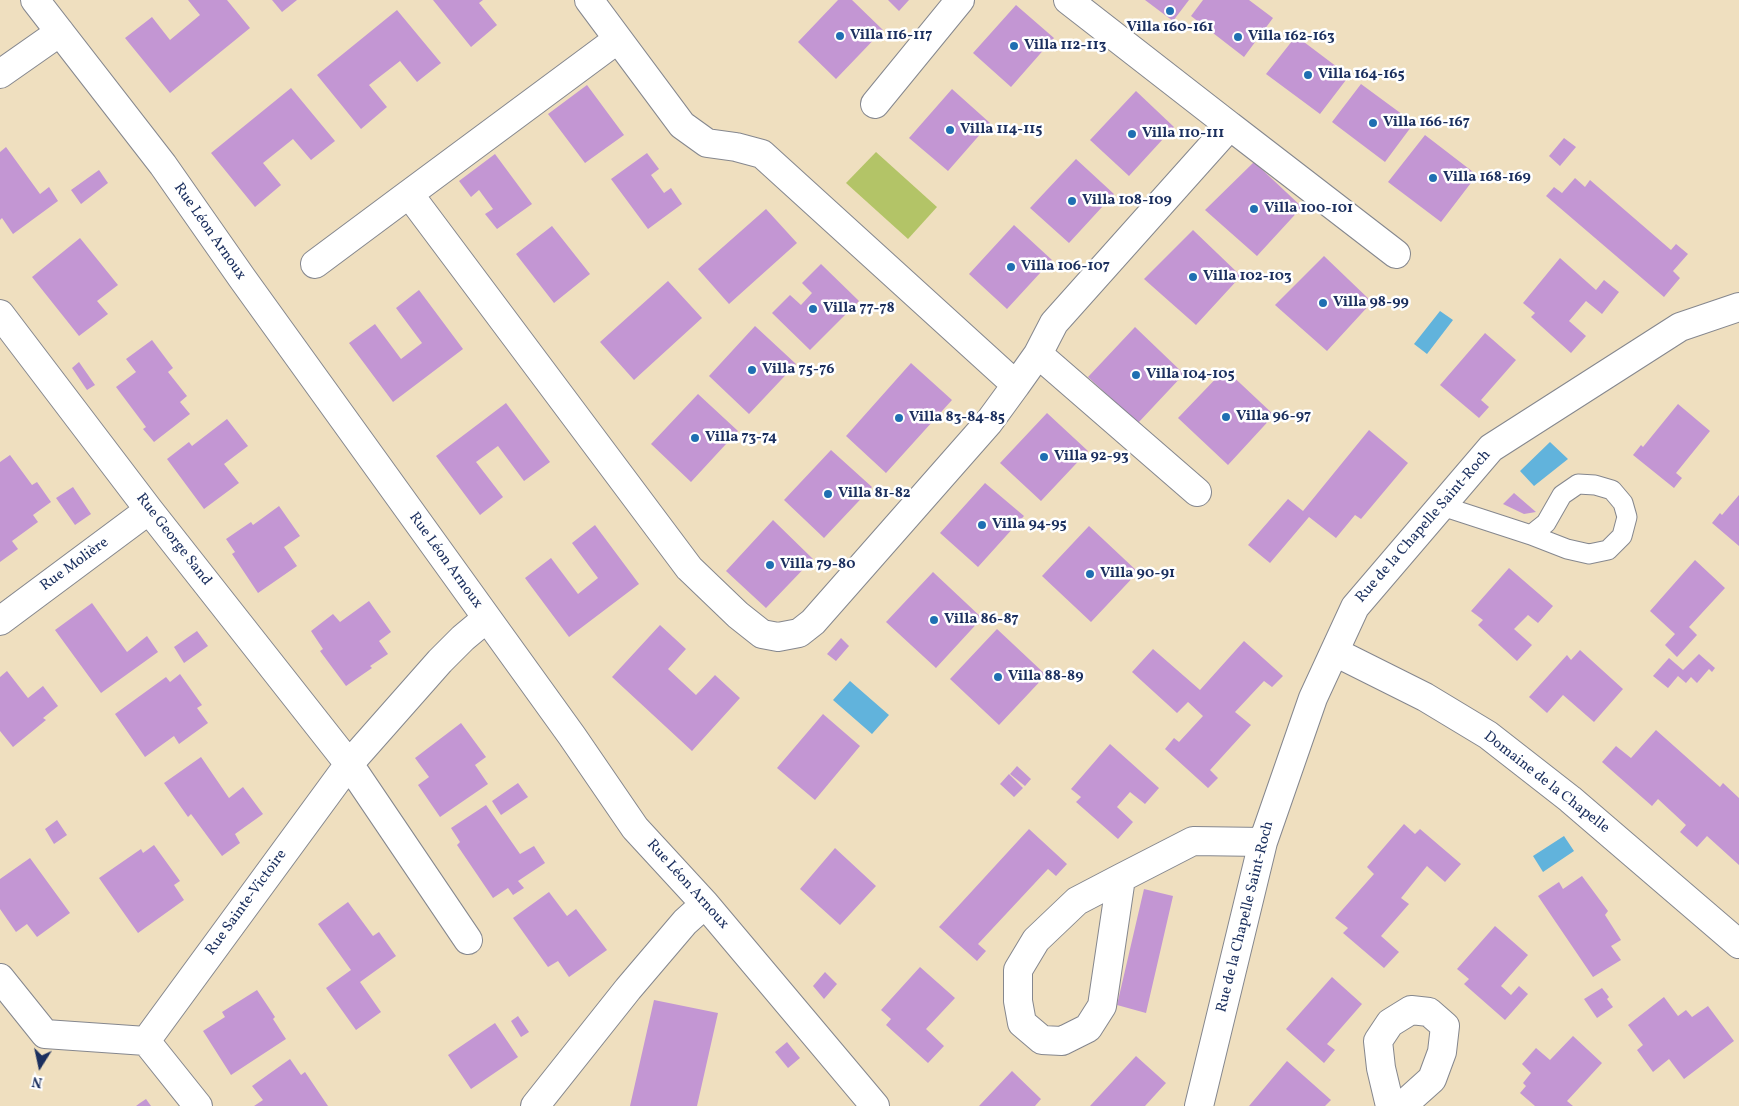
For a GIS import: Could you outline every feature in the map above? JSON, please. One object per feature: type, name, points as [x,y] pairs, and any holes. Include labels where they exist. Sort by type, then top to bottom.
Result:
[{"type":"street","name":"Rue Léon Arnoux","points":[[34,0],[163,165],[242,278],[572,736],[635,828],[705,904],[875,1106]]},
{"type":"street","points":[[589,0],[682,125],[707,143],[736,147],[762,154],[1016,385]]},
{"type":"street","points":[[875,104],[960,0]]},
{"type":"street","points":[[1068,0],[1396,254]]},
{"type":"street","points":[[0,74],[60,32]]},
{"type":"street","points":[[316,264],[618,39]]},
{"type":"street","points":[[409,194],[688,568],[738,615],[762,634],[778,637],[799,633],[812,622],[989,422],[1038,354],[1054,323],[1230,126]]},
{"type":"street","name":"Rue de la Chapelle Saint-Roch","points":[[1199,1106],[1263,842],[1313,698],[1356,607],[1491,448],[1680,327],[1739,307]]},
{"type":"street","name":"Rue George Sand","points":[[0,314],[149,510],[349,764],[468,940]]},
{"type":"street","points":[[1038,354],[1197,492]]},
{"type":"street","name":"Rue Molière","points":[[0,621],[149,510]]},
{"type":"street","name":"Rue Sainte-Victoire","points":[[146,1041],[349,764],[440,661],[487,618]]},
{"type":"street","name":"Domaine de la Chapelle","points":[[1335,652],[1425,697],[1488,735],[1570,799],[1739,943]]},
{"type":"street","points":[[1121,878],[1102,1006],[1088,1028],[1062,1041],[1042,1040],[1022,1023],[1018,1001],[1018,970],[1036,940],[1077,901],[1121,878],[1193,841],[1263,842]]},
{"type":"street","points":[[535,1106],[635,982],[686,922],[705,904]]},
{"type":"street","points":[[0,978],[45,1034],[146,1041],[198,1106]]},
{"type":"street","points":[[1390,1106],[1380,1068],[1378,1041],[1390,1023],[1411,1010],[1429,1012],[1445,1026],[1442,1052],[1432,1079],[1402,1106]]},
{"type":"lane","points":[[1442,506],[1531,535],[1567,549],[1589,554],[1608,550],[1622,536],[1627,517],[1623,502],[1612,490],[1595,485],[1578,484],[1562,495],[1546,523],[1531,535]]},
{"type":"green space","points":[[876,152],[937,207],[908,239],[846,183]]},
{"type":"water","points":[[1440,311],[1453,320],[1427,354],[1414,344]]},
{"type":"water","points":[[1550,442],[1568,459],[1534,486],[1520,471]]},
{"type":"water","points":[[850,681],[889,715],[872,734],[833,700]]},
{"type":"water","points":[[1564,836],[1574,851],[1543,872],[1533,856]]},
{"type":"building","points":[[188,0],[227,0],[250,28],[170,93],[125,38],[152,17],[170,40],[200,15]]},
{"type":"building","points":[[272,0],[297,0],[282,12]]},
{"type":"building","points":[[433,0],[483,0],[479,3],[497,25],[471,47]]},
{"type":"building","name":"Villa 116-117","points":[[838,0],[852,0],[883,30],[836,79],[798,42]]},
{"type":"building","points":[[888,0],[909,0],[899,11]]},
{"type":"building","name":"Villa 160-161","points":[[1145,0],[1189,0],[1173,21]]},
{"type":"building","name":"Villa 162-163","points":[[1203,0],[1249,0],[1273,18],[1244,57],[1191,16]]},
{"type":"building","name":"Villa 112-113","points":[[1016,5],[1054,38],[1011,87],[973,53]]},
{"type":"building","points":[[397,10],[441,63],[417,82],[400,61],[369,85],[387,107],[361,129],[317,75]]},
{"type":"building","name":"Villa 164-165","points":[[1296,36],[1349,76],[1320,114],[1266,74]]},
{"type":"building","name":"Villa 166-167","points":[[1361,84],[1414,123],[1385,162],[1332,122]]},
{"type":"building","points":[[587,85],[624,135],[585,163],[548,114]]},
{"type":"building","points":[[291,88],[335,141],[311,160],[293,139],[263,163],[281,185],[255,207],[211,153]]},
{"type":"building","name":"Villa 114-115","points":[[952,89],[990,123],[948,171],[909,138]]},
{"type":"building","name":"Villa 110-111","points":[[1136,91],[1174,127],[1129,176],[1090,140]]},
{"type":"building","name":"Villa 168-169","points":[[1425,135],[1477,175],[1441,222],[1388,182]]},
{"type":"building","points":[[1564,138],[1576,147],[1560,166],[1549,156]]},
{"type":"building","points":[[6,147],[40,194],[49,187],[58,201],[13,234],[2,218],[0,220],[0,152]]},
{"type":"building","points":[[647,153],[659,169],[651,175],[664,193],[671,188],[682,204],[648,229],[611,179]]},
{"type":"building","points":[[495,154],[532,204],[497,229],[485,214],[493,209],[479,190],[471,197],[459,181]]},
{"type":"building","name":"Villa 108-109","points":[[1076,159],[1114,194],[1069,243],[1030,208]]},
{"type":"building","name":"Villa 100-101","points":[[1254,162],[1302,207],[1257,256],[1205,210]]},
{"type":"building","points":[[99,170],[108,183],[81,204],[71,190]]},
{"type":"building","points":[[1575,178],[1585,187],[1590,180],[1671,250],[1676,244],[1688,254],[1673,271],[1680,278],[1664,297],[1546,196],[1554,187],[1562,193]]},
{"type":"building","points":[[766,209],[797,243],[729,304],[698,269]]},
{"type":"building","name":"Villa 106-107","points":[[1014,225],[1052,260],[1007,309],[969,274]]},
{"type":"building","points":[[552,226],[590,274],[554,303],[516,254]]},
{"type":"building","name":"Villa 102-103","points":[[1193,230],[1241,276],[1196,325],[1144,279]]},
{"type":"building","points":[[80,238],[118,285],[97,301],[108,314],[79,336],[32,277]]},
{"type":"building","name":"Villa 98-99","points":[[1324,256],[1372,302],[1327,351],[1275,305]]},
{"type":"building","points":[[1560,258],[1596,290],[1604,280],[1619,292],[1602,314],[1586,301],[1569,321],[1586,336],[1571,353],[1531,317],[1535,313],[1523,303]]},
{"type":"building","name":"Villa 77-78","points":[[821,264],[859,301],[810,350],[772,313],[790,295],[801,305],[812,293],[802,283]]},
{"type":"building","points":[[668,281],[702,318],[634,380],[600,342]]},
{"type":"building","points":[[419,290],[463,349],[393,402],[349,343],[375,324],[401,359],[422,343],[396,308]]},
{"type":"building","name":"Villa 75-76","points":[[755,326],[796,364],[749,414],[709,376]]},
{"type":"building","name":"Villa 104-105","points":[[1135,327],[1184,374],[1138,423],[1088,377]]},
{"type":"building","points":[[1485,333],[1516,360],[1481,400],[1489,407],[1479,418],[1440,385]]},
{"type":"building","points":[[152,340],[173,368],[168,372],[187,396],[180,402],[190,414],[154,442],[143,429],[146,427],[116,387],[136,372],[126,359]]},
{"type":"building","points":[[79,362],[95,385],[87,390],[72,368]]},
{"type":"building","name":"Villa 83-84-85","points":[[911,363],[952,400],[886,473],[846,436]]},
{"type":"building","name":"Villa 96-97","points":[[1225,369],[1274,415],[1228,465],[1178,418]]},
{"type":"building","name":"Villa 73-74","points":[[698,394],[738,431],[691,482],[651,444]]},
{"type":"building","points":[[506,403],[550,462],[524,481],[498,446],[476,462],[503,497],[480,515],[436,456]]},
{"type":"building","points":[[1678,404],[1710,431],[1676,473],[1682,478],[1674,488],[1633,455],[1641,445],[1643,447]]},
{"type":"building","name":"Villa 92-93","points":[[1047,413],[1088,451],[1041,501],[1000,463]]},
{"type":"building","points":[[227,419],[248,446],[224,464],[239,483],[204,509],[167,459],[189,442],[192,446]]},
{"type":"building","points":[[1369,430],[1408,463],[1361,519],[1355,515],[1336,538],[1309,517],[1270,563],[1248,545],[1288,499],[1303,511]]},
{"type":"building","name":"Villa 81-82","points":[[831,450],[872,487],[824,538],[784,500]]},
{"type":"building","points":[[10,455],[32,485],[37,482],[51,502],[33,515],[38,522],[12,541],[18,549],[0,562],[0,462]]},
{"type":"building","name":"Villa 94-95","points":[[985,483],[1024,516],[978,567],[940,533]]},
{"type":"building","points":[[73,487],[91,514],[75,525],[56,498]]},
{"type":"building","points":[[1514,493],[1536,512],[1524,514],[1503,504]]},
{"type":"building","points":[[1739,495],[1739,546],[1712,523],[1720,513],[1722,515]]},
{"type":"building","points":[[279,506],[300,536],[284,547],[297,566],[258,593],[232,554],[235,552],[226,539],[251,522],[253,525]]},
{"type":"building","name":"Villa 79-80","points":[[773,520],[813,559],[766,608],[726,571]]},
{"type":"building","points":[[595,525],[639,584],[569,637],[525,578],[551,558],[578,594],[598,578],[572,543]]},
{"type":"building","name":"Villa 90-91","points":[[1089,526],[1138,572],[1091,622],[1042,576]]},
{"type":"building","points":[[1695,560],[1725,588],[1689,627],[1697,635],[1677,657],[1665,645],[1675,634],[1650,611]]},
{"type":"building","points":[[1509,568],[1553,606],[1538,623],[1528,615],[1514,629],[1532,645],[1517,661],[1478,625],[1483,620],[1471,611]]},
{"type":"building","name":"Villa 86-87","points":[[933,572],[982,618],[936,668],[886,622]]},
{"type":"building","points":[[369,601],[391,632],[379,641],[388,654],[346,686],[320,651],[323,649],[311,631],[333,614],[340,622]]},
{"type":"building","points":[[92,603],[127,652],[147,636],[158,652],[101,693],[55,630]]},
{"type":"building","points":[[660,625],[686,649],[668,669],[696,695],[715,675],[740,698],[692,751],[612,677]]},
{"type":"building","name":"Villa 88-89","points":[[997,629],[1046,675],[999,725],[950,679]]},
{"type":"building","points":[[197,631],[208,646],[184,663],[174,647]]},
{"type":"building","points":[[841,638],[849,646],[836,661],[827,654]]},
{"type":"building","points":[[1244,641],[1283,676],[1272,687],[1264,681],[1235,712],[1251,725],[1210,770],[1218,778],[1208,788],[1165,749],[1174,738],[1179,742],[1203,716],[1188,702],[1177,713],[1132,672],[1153,649],[1200,690]]},
{"type":"building","points":[[1580,650],[1623,689],[1594,722],[1563,695],[1547,713],[1529,697],[1567,655],[1571,660]]},
{"type":"building","points":[[1699,654],[1715,668],[1712,672],[1709,669],[1697,683],[1691,677],[1686,683],[1678,676],[1668,688],[1653,676],[1669,658],[1683,670]]},
{"type":"building","points":[[7,671],[28,698],[43,686],[58,706],[43,718],[46,720],[13,747],[0,731],[0,677]]},
{"type":"building","points":[[180,674],[202,705],[197,708],[208,723],[179,744],[174,736],[145,757],[115,714],[166,677],[170,682]]},
{"type":"building","points":[[823,714],[860,746],[815,800],[777,768]]},
{"type":"building","points":[[461,723],[486,757],[475,765],[488,784],[440,817],[418,785],[429,777],[415,758]]},
{"type":"building","points":[[1656,730],[1720,787],[1723,783],[1739,798],[1739,865],[1707,836],[1697,847],[1680,832],[1686,825],[1658,799],[1652,806],[1602,762],[1616,746],[1631,758]]},
{"type":"building","points":[[1110,744],[1159,788],[1145,804],[1130,792],[1117,807],[1133,822],[1118,839],[1076,802],[1081,797],[1071,789]]},
{"type":"building","points":[[201,757],[229,798],[243,787],[263,814],[235,834],[240,843],[222,856],[191,814],[188,817],[164,783]]},
{"type":"building","points":[[1017,766],[1031,779],[1025,786],[1010,774]]},
{"type":"building","points":[[1009,774],[1023,788],[1014,797],[1000,784]]},
{"type":"building","points":[[518,783],[528,797],[501,815],[492,801]]},
{"type":"building","points":[[486,805],[520,854],[534,846],[545,863],[518,881],[524,888],[513,895],[508,888],[493,898],[457,845],[460,842],[451,828]]},
{"type":"building","points":[[57,820],[67,835],[54,844],[45,829]]},
{"type":"building","points":[[1404,824],[1415,834],[1420,829],[1461,864],[1445,882],[1427,866],[1401,898],[1409,904],[1381,936],[1399,952],[1384,968],[1343,933],[1348,928],[1335,918],[1374,874],[1367,867]]},
{"type":"building","points":[[1029,829],[1067,864],[1056,876],[1048,869],[978,944],[986,951],[977,961],[939,927]]},
{"type":"building","points":[[154,845],[180,881],[174,885],[184,900],[138,933],[99,878],[141,849],[143,853]]},
{"type":"building","points":[[835,848],[876,886],[840,925],[800,889]]},
{"type":"building","points":[[30,858],[70,913],[37,937],[27,924],[16,932],[0,909],[0,879]]},
{"type":"building","points":[[1582,876],[1608,911],[1605,915],[1621,940],[1611,946],[1621,960],[1593,977],[1538,896],[1559,882],[1563,889]]},
{"type":"building","points":[[1144,889],[1173,896],[1146,1013],[1117,1005]]},
{"type":"building","points":[[549,892],[567,916],[576,909],[607,950],[569,977],[558,961],[548,967],[513,918]]},
{"type":"building","points":[[348,902],[373,936],[379,932],[396,956],[360,982],[381,1012],[356,1030],[326,988],[351,970],[318,924]]},
{"type":"building","points":[[1495,926],[1528,955],[1501,986],[1511,995],[1519,986],[1528,994],[1505,1020],[1464,984],[1469,979],[1457,969]]},
{"type":"building","points":[[920,967],[955,998],[926,1029],[944,1046],[928,1063],[886,1025],[891,1019],[881,1010]]},
{"type":"building","points":[[825,972],[837,984],[824,999],[813,986]]},
{"type":"building","points":[[1332,977],[1362,1004],[1327,1044],[1335,1050],[1324,1063],[1286,1029]]},
{"type":"building","points":[[1602,988],[1609,997],[1607,999],[1613,1007],[1597,1018],[1584,999]]},
{"type":"building","points":[[257,990],[275,1017],[273,1019],[286,1039],[231,1075],[203,1031],[225,1017],[222,1012]]},
{"type":"building","points":[[1664,997],[1678,1016],[1686,1010],[1692,1017],[1708,1006],[1734,1041],[1684,1079],[1669,1059],[1653,1072],[1637,1050],[1643,1045],[1628,1025]]},
{"type":"building","points":[[654,1000],[718,1013],[697,1106],[630,1106]]},
{"type":"building","points":[[518,1016],[529,1032],[521,1037],[511,1021]]},
{"type":"building","points":[[495,1023],[518,1057],[471,1089],[448,1055]]},
{"type":"building","points":[[1573,1036],[1602,1063],[1567,1101],[1573,1106],[1535,1106],[1520,1093],[1526,1086],[1523,1083],[1531,1073],[1522,1064],[1536,1048],[1550,1060]]},
{"type":"building","points":[[787,1042],[800,1058],[788,1068],[775,1052]]},
{"type":"building","points":[[1136,1056],[1166,1083],[1145,1106],[1090,1106]]},
{"type":"building","points":[[290,1059],[301,1075],[305,1072],[328,1106],[254,1106],[263,1100],[252,1086]]},
{"type":"building","points":[[1287,1061],[1331,1100],[1325,1106],[1249,1106]]},
{"type":"building","points":[[1012,1071],[1041,1099],[1035,1106],[979,1106]]},
{"type":"building","points":[[146,1099],[151,1106],[136,1106],[140,1103]]},
{"type":"place","name":"Villa 160-161","points":[[1170,11]]},
{"type":"place","name":"Villa 116-117","points":[[840,36]]},
{"type":"place","name":"Villa 162-163","points":[[1238,37]]},
{"type":"place","name":"Villa 112-113","points":[[1014,46]]},
{"type":"place","name":"Villa 164-165","points":[[1308,75]]},
{"type":"place","name":"Villa 166-167","points":[[1373,123]]},
{"type":"place","name":"Villa 114-115","points":[[950,130]]},
{"type":"place","name":"Villa 110-111","points":[[1132,134]]},
{"type":"place","name":"Villa 168-169","points":[[1433,178]]},
{"type":"place","name":"Villa 108-109","points":[[1072,201]]},
{"type":"place","name":"Villa 100-101","points":[[1254,209]]},
{"type":"place","name":"Villa 106-107","points":[[1011,267]]},
{"type":"place","name":"Villa 102-103","points":[[1193,277]]},
{"type":"place","name":"Villa 98-99","points":[[1323,303]]},
{"type":"place","name":"Villa 77-78","points":[[813,309]]},
{"type":"place","name":"Villa 75-76","points":[[752,370]]},
{"type":"place","name":"Villa 104-105","points":[[1136,375]]},
{"type":"place","name":"Villa 96-97","points":[[1226,417]]},
{"type":"place","name":"Villa 83-84-85","points":[[899,418]]},
{"type":"place","name":"Villa 73-74","points":[[695,438]]},
{"type":"place","name":"Villa 92-93","points":[[1044,457]]},
{"type":"place","name":"Villa 81-82","points":[[828,494]]},
{"type":"place","name":"Villa 94-95","points":[[982,525]]},
{"type":"place","name":"Villa 79-80","points":[[770,565]]},
{"type":"place","name":"Villa 90-91","points":[[1090,574]]},
{"type":"place","name":"Villa 86-87","points":[[934,620]]},
{"type":"place","name":"Villa 88-89","points":[[998,677]]}]
